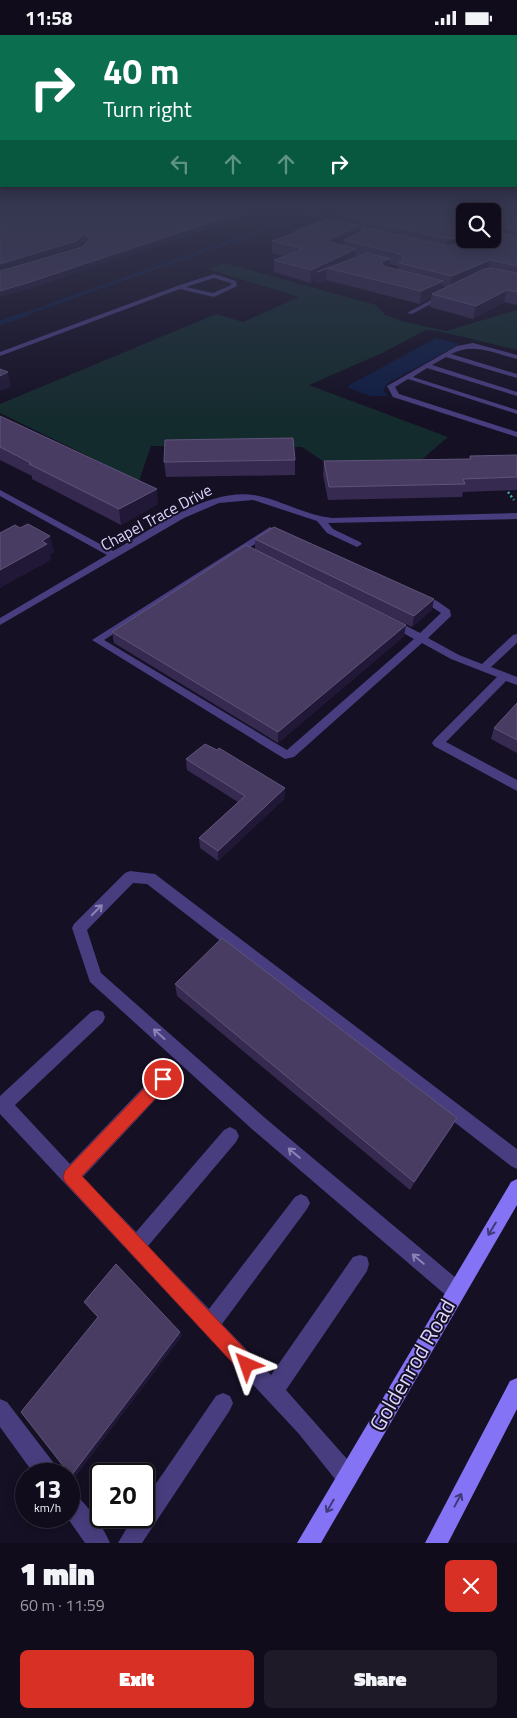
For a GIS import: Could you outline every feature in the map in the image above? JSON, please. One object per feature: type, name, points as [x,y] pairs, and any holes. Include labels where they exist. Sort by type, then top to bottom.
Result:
[{"type":"main road","name":"Goldenrod Road","points":[[308,1543],[517,1187]]},
{"type":"main road","points":[[436,1543],[517,1388]]},
{"type":"lane","points":[[0,354],[198,280]]},
{"type":"lane","points":[[179,287],[206,295],[214,295],[234,287],[234,282],[229,280]]},
{"type":"lane","points":[[410,313],[450,293],[441,290]]},
{"type":"lane","points":[[517,357],[473,345],[459,347],[391,386],[396,395],[517,435]]},
{"type":"lane","points":[[446,355],[517,376]]},
{"type":"lane","points":[[427,366],[517,394]]},
{"type":"lane","points":[[407,377],[517,412]]},
{"type":"lane","points":[[0,493],[113,555]]},
{"type":"lane","name":"Chapel Trace Drive","points":[[0,622],[113,555],[200,507],[230,497],[259,499],[309,518],[321,520],[517,516]]},
{"type":"lane","points":[[321,520],[330,531],[357,544]]},
{"type":"lane","points":[[270,530],[433,603],[446,612],[446,616],[290,754],[285,755],[98,643],[96,640],[241,548],[270,530]]},
{"type":"lane","points":[[241,548],[252,554]]},
{"type":"lane","points":[[384,618],[455,657],[517,681]]},
{"type":"lane","points":[[484,667],[517,637]]},
{"type":"lane","points":[[505,675],[438,743],[517,786]]},
{"type":"lane","points":[[455,1290],[259,1124],[95,977],[79,928],[130,877],[150,878],[517,1160]]},
{"type":"lane","points":[[97,1017],[3,1105],[306,1427],[347,1476]]},
{"type":"lane","points":[[71,1177],[163,1079]]},
{"type":"lane","points":[[136,1246],[230,1135]]},
{"type":"lane","points":[[210,1325],[301,1203]]},
{"type":"lane","points":[[272,1392],[360,1263]]},
{"type":"lane","points":[[129,1543],[223,1403]]},
{"type":"lane","points":[[0,1409],[40,1463]]},
{"type":"lane","points":[[80,1517],[99,1543]]},
{"type":"path","points":[[508,492],[515,502]]},
{"type":"green space","points":[[244,280],[287,280],[376,305],[385,315],[405,322],[446,331],[517,310],[517,350],[438,331],[426,330],[382,353],[309,385],[448,437],[420,461],[323,461],[302,447],[151,446],[139,481],[0,413],[0,404],[216,314],[243,322],[299,297]]},
{"type":"water","points":[[436,338],[460,344],[388,383],[383,390],[388,396],[370,396],[349,388],[348,386],[351,384]]},
{"type":"building","points":[[0,280],[35,280],[27,283],[0,291]]},
{"type":"building","points":[[378,280],[443,281],[421,291]]},
{"type":"building","points":[[460,280],[517,280],[517,292],[507,290],[476,306],[432,294]]},
{"type":"building","points":[[0,369],[8,372],[0,376]]},
{"type":"building","points":[[0,416],[157,489],[119,509],[29,464],[31,463],[0,447]]},
{"type":"building","points":[[293,438],[295,460],[164,462],[165,440]]},
{"type":"building","points":[[517,455],[517,477],[463,479],[465,484],[329,487],[324,461],[471,459],[470,456]]},
{"type":"building","points":[[28,524],[50,536],[42,541],[47,544],[0,570],[0,533],[15,525],[20,528]]},
{"type":"building","points":[[274,527],[434,599],[414,616],[255,539]]},
{"type":"building","points":[[246,545],[406,625],[278,732],[112,632]]},
{"type":"building","points":[[517,703],[517,740],[494,728]]},
{"type":"building","points":[[205,744],[217,750],[219,748],[285,788],[218,851],[199,838],[245,796],[186,759]]},
{"type":"building","points":[[222,938],[457,1118],[414,1182],[175,984]]},
{"type":"building","points":[[116,1264],[180,1332],[80,1464],[61,1463],[21,1412],[98,1317],[84,1302]]},
{"type":"waterway","points":[[25,314],[120,280]]},
{"type":"waterway","points":[[0,323],[29,313]]},
{"type":"route","points":[[163,1079],[71,1177],[247,1365]]}]
